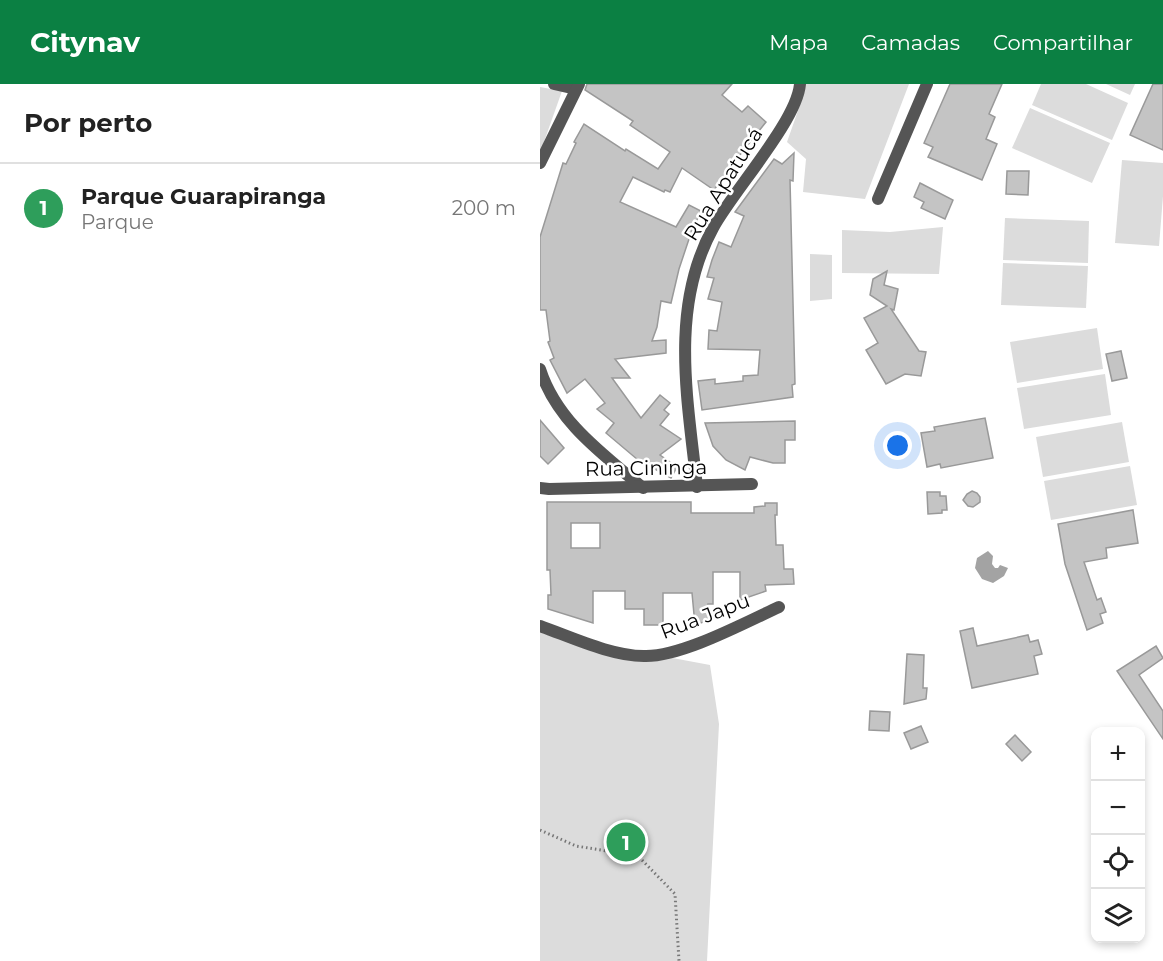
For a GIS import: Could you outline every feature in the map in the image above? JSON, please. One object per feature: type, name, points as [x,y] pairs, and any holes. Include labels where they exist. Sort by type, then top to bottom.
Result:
[{"type":"street","points":[[540,163],[577,87],[554,84]]},
{"type":"street","name":"Rua Apatucá","points":[[697,487],[685,365],[686,324],[691,289],[700,256],[714,227],[794,106],[800,84]]},
{"type":"street","points":[[878,198],[927,84]]},
{"type":"street","points":[[540,369],[557,405],[575,429],[643,488]]},
{"type":"street","name":"Rua Cininga","points":[[540,488],[697,487],[752,484]]},
{"type":"street","name":"Rua Japu","points":[[540,626],[629,655],[647,656],[669,652],[702,641],[779,608]]},
{"type":"path","points":[[540,830],[576,846],[638,856],[675,894],[679,961]]},
{"type":"shaded area","points":[[803,84],[909,84],[865,199],[803,192],[806,159],[787,142],[801,102]]},
{"type":"shaded area","points":[[1041,84],[1086,84],[1128,103],[1112,140],[1032,105]]},
{"type":"shaded area","points":[[1106,84],[1135,84],[1130,95]]},
{"type":"shaded area","points":[[540,87],[562,91],[540,153]]},
{"type":"shaded area","points":[[1030,108],[1110,143],[1092,183],[1012,148]]},
{"type":"shaded area","points":[[1122,160],[1163,163],[1159,246],[1115,243]]},
{"type":"shaded area","points":[[1005,218],[1089,221],[1088,263],[1003,260]]},
{"type":"shaded area","points":[[943,227],[939,274],[842,273],[842,230],[890,232]]},
{"type":"shaded area","points":[[810,254],[832,255],[832,299],[810,301]]},
{"type":"shaded area","points":[[1003,263],[1088,266],[1086,308],[1001,305]]},
{"type":"shaded area","points":[[1097,328],[1103,369],[1017,383],[1010,342]]},
{"type":"shaded area","points":[[1105,374],[1111,415],[1024,429],[1017,388]]},
{"type":"shaded area","points":[[1122,422],[1129,462],[1043,477],[1036,437]]},
{"type":"shaded area","points":[[1130,466],[1137,505],[1051,520],[1044,481]]},
{"type":"shaded area","points":[[988,551],[993,556],[992,564],[995,568],[1000,565],[1008,568],[1004,576],[993,583],[982,579],[975,568],[977,558]]},
{"type":"shaded area","points":[[540,629],[603,645],[710,665],[719,724],[707,961],[540,961]]},
{"type":"building","points":[[587,84],[732,84],[722,95],[742,112],[748,106],[766,122],[714,190],[682,168],[670,192],[665,190],[664,192],[633,177],[620,202],[676,227],[689,205],[701,211],[679,269],[671,303],[661,301],[657,327],[652,341],[666,340],[666,353],[615,359],[630,378],[612,378],[641,418],[660,395],[670,403],[664,410],[669,414],[660,425],[681,439],[660,455],[677,467],[671,478],[638,460],[606,433],[614,423],[597,409],[605,403],[585,379],[567,393],[550,360],[554,358],[548,342],[550,341],[546,310],[540,310],[540,237],[563,163],[566,164],[584,124],[658,169],[670,152],[630,125],[633,121],[585,90]]},
{"type":"building","points":[[950,84],[1002,84],[989,114],[995,117],[986,139],[997,144],[982,180],[928,157],[933,147],[924,143]]},
{"type":"building","points":[[1153,84],[1163,84],[1163,150],[1130,135]]},
{"type":"building","points":[[794,153],[793,181],[790,180],[795,384],[792,385],[793,397],[702,410],[698,381],[715,379],[715,384],[743,381],[743,376],[758,375],[760,350],[708,349],[709,330],[717,331],[722,302],[708,299],[714,278],[707,277],[712,260],[719,242],[731,247],[744,216],[735,212],[774,159],[782,164]]},
{"type":"building","points":[[1007,171],[1029,171],[1028,195],[1006,194]]},
{"type":"building","points":[[920,183],[953,200],[945,219],[921,208],[924,202],[914,197]]},
{"type":"building","points":[[887,271],[884,285],[898,289],[894,310],[891,309],[919,351],[926,352],[921,376],[905,374],[886,384],[866,350],[878,343],[864,318],[887,306],[870,295],[873,279]]},
{"type":"building","points":[[1121,351],[1127,378],[1112,381],[1106,354]]},
{"type":"building","points":[[985,418],[993,458],[941,468],[940,464],[927,467],[921,433],[935,431],[934,427]]},
{"type":"building","points":[[540,420],[564,448],[548,464],[540,456]]},
{"type":"building","points":[[795,421],[795,440],[785,440],[785,463],[773,463],[750,457],[745,470],[726,460],[713,446],[705,423]]},
{"type":"building","points":[[972,491],[980,497],[980,502],[973,507],[968,506],[963,500]]},
{"type":"building","points":[[927,492],[940,492],[940,496],[946,496],[947,510],[942,510],[942,513],[928,514]]},
{"type":"building","points":[[547,502],[691,502],[691,513],[754,513],[754,507],[765,506],[765,503],[777,503],[776,545],[783,545],[784,569],[793,569],[794,584],[765,585],[766,591],[740,600],[740,572],[713,572],[713,604],[708,604],[709,620],[695,625],[692,593],[663,593],[663,625],[644,625],[644,609],[625,609],[625,591],[593,591],[593,623],[548,609],[548,595],[551,595],[550,570],[547,570]],"holes":[[[571,523],[600,523],[600,548],[571,548]]]},
{"type":"building","points":[[1133,510],[1138,543],[1106,548],[1107,558],[1084,562],[1097,600],[1101,598],[1106,612],[1100,614],[1103,623],[1087,630],[1065,564],[1058,524]]},
{"type":"building","points":[[973,628],[977,646],[1028,635],[1030,642],[1038,640],[1042,654],[1034,656],[1038,674],[972,688],[960,631]]},
{"type":"building","points":[[1156,646],[1163,658],[1139,675],[1163,711],[1163,739],[1117,671]]},
{"type":"building","points":[[907,654],[924,655],[923,688],[927,688],[926,699],[904,704]]},
{"type":"building","points":[[870,711],[890,712],[889,731],[869,730]]},
{"type":"building","points":[[921,726],[928,742],[911,749],[904,733]]},
{"type":"building","points":[[1015,735],[1031,752],[1022,761],[1006,744]]},
{"type":"place","name":"Parque Guarapiranga","points":[[626,842]]}]
